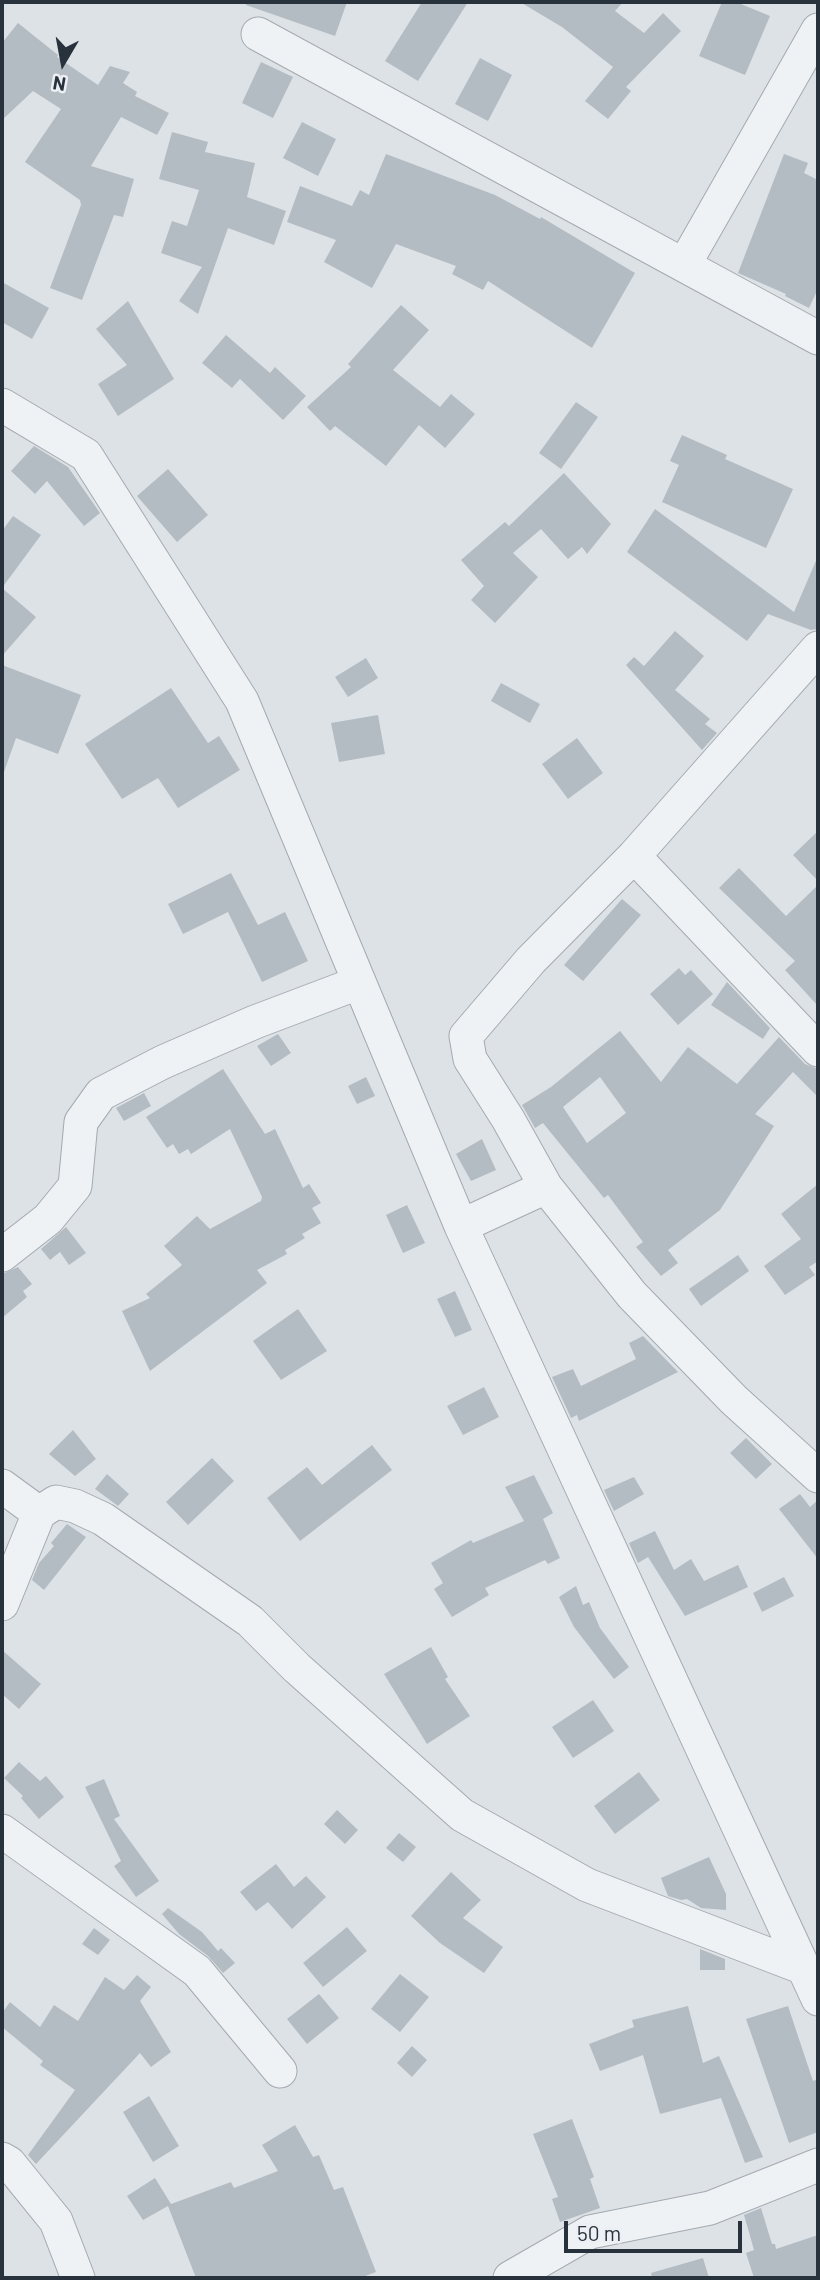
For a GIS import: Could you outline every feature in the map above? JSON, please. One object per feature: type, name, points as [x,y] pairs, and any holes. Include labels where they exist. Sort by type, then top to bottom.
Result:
[{"type":"street","points":[[684,265],[818,30]]},
{"type":"street","points":[[258,34],[818,338]]},
{"type":"street","points":[[2,405],[86,455],[243,701],[358,984],[461,1226],[818,1999]]},
{"type":"street","points":[[818,648],[634,856],[531,960],[466,1036],[470,1059],[508,1119],[545,1187],[632,1295],[734,1400],[818,1476]]},
{"type":"street","points":[[634,856],[818,1050]]},
{"type":"street","points":[[2,1255],[48,1219],[75,1186],[81,1122],[101,1094],[163,1062],[255,1022],[358,984]]},
{"type":"street","points":[[461,1226],[545,1187]]},
{"type":"street","points":[[2,1486],[39,1513]]},
{"type":"street","points":[[2,1604],[39,1513],[56,1502],[75,1506],[103,1518],[250,1621],[297,1668],[462,1815],[587,1885],[804,1968]]},
{"type":"street","points":[[2,1831],[197,1971],[280,2071]]},
{"type":"street","points":[[2,2159],[9,2163],[56,2221],[78,2278]]},
{"type":"street","points":[[510,2278],[590,2232],[710,2208],[818,2165]]},
{"type":"building","points":[[246,2],[347,2],[335,36],[246,5]]},
{"type":"building","points":[[422,2],[468,2],[418,81],[385,61]]},
{"type":"building","points":[[520,2],[623,2],[615,11],[644,33],[663,13],[681,31],[626,87],[631,91],[608,119],[585,101],[613,67],[562,27]]},
{"type":"building","points":[[722,2],[736,2],[770,16],[745,75],[699,56]]},
{"type":"building","points":[[18,23],[58,55],[57,57],[98,85],[110,66],[130,72],[123,83],[137,92],[135,96],[169,113],[157,135],[121,117],[91,166],[134,179],[123,217],[114,215],[82,300],[50,288],[81,205],[80,200],[25,162],[61,109],[33,91],[2,120],[2,43]]},
{"type":"building","points":[[480,58],[512,75],[488,121],[455,104]]},
{"type":"building","points":[[261,62],[293,77],[273,118],[242,103]]},
{"type":"building","points":[[302,122],[336,139],[318,176],[283,158]]},
{"type":"building","points":[[172,132],[208,142],[205,152],[255,163],[247,197],[286,211],[274,245],[228,228],[198,314],[179,301],[202,267],[161,253],[172,221],[187,226],[199,190],[159,179]]},
{"type":"building","points":[[386,154],[495,195],[540,219],[541,217],[635,273],[592,348],[488,281],[483,290],[452,274],[456,266],[396,244],[372,288],[324,262],[336,240],[287,222],[300,186],[352,206],[360,190],[369,195]]},
{"type":"building","points":[[784,154],[808,163],[804,173],[818,180],[818,289],[809,308],[785,296],[786,294],[738,273]]},
{"type":"building","points":[[2,282],[49,308],[32,339],[2,322]]},
{"type":"building","points":[[128,301],[174,379],[118,416],[98,384],[127,365],[96,329]]},
{"type":"building","points":[[401,305],[429,330],[393,370],[440,407],[451,394],[475,414],[445,448],[419,425],[386,466],[335,426],[330,431],[307,407],[351,367],[348,364]]},
{"type":"building","points":[[226,335],[270,373],[275,367],[306,396],[283,420],[240,379],[232,388],[202,363]]},
{"type":"building","points":[[576,402],[598,417],[561,469],[539,453]]},
{"type":"building","points":[[682,435],[727,455],[725,459],[793,489],[766,548],[662,502],[679,465],[670,461]]},
{"type":"building","points":[[34,446],[68,467],[100,513],[84,526],[47,481],[35,494],[11,471]]},
{"type":"building","points":[[168,469],[208,515],[177,542],[137,496]]},
{"type":"building","points":[[564,473],[611,524],[587,554],[582,547],[568,559],[541,529],[513,553],[538,577],[495,623],[471,600],[484,586],[461,560],[505,522],[509,526]]},
{"type":"building","points":[[655,509],[794,612],[818,556],[818,629],[811,630],[768,614],[747,641],[627,552]]},
{"type":"building","points":[[13,516],[41,535],[2,588],[2,531]]},
{"type":"building","points":[[2,588],[36,617],[2,656]]},
{"type":"building","points":[[675,631],[704,656],[675,690],[710,719],[705,724],[717,733],[702,750],[626,665],[634,657],[644,666]]},
{"type":"building","points":[[366,658],[378,678],[348,697],[335,677]]},
{"type":"building","points":[[2,665],[81,695],[58,754],[16,738],[4,772]]},
{"type":"building","points":[[501,683],[540,704],[530,723],[491,701]]},
{"type":"building","points":[[171,688],[208,743],[219,736],[240,770],[178,808],[158,778],[122,799],[85,744]]},
{"type":"building","points":[[378,715],[385,754],[339,762],[331,723]]},
{"type":"building","points":[[577,738],[603,773],[568,799],[542,764]]},
{"type":"building","points":[[818,831],[818,881],[793,855]]},
{"type":"building","points":[[739,868],[786,916],[818,885],[818,1006],[785,970],[795,961],[719,888]]},
{"type":"building","points":[[231,873],[258,925],[285,912],[308,961],[262,982],[228,912],[183,934],[168,904]]},
{"type":"building","points":[[622,899],[641,915],[583,981],[564,965]]},
{"type":"building","points":[[679,968],[685,975],[691,970],[713,994],[678,1025],[650,994]]},
{"type":"building","points":[[727,982],[770,1028],[763,1039],[711,1005]]},
{"type":"building","points":[[620,1031],[661,1082],[688,1047],[737,1084],[779,1037],[805,1064],[818,1069],[818,1097],[793,1072],[755,1114],[774,1126],[720,1210],[668,1250],[678,1263],[661,1276],[636,1247],[643,1242],[608,1195],[604,1198],[543,1123],[535,1128],[522,1105],[551,1087]],"holes":[[[600,1077],[626,1113],[587,1143],[563,1107]]]},
{"type":"building","points":[[278,1034],[291,1053],[271,1066],[257,1046]]},
{"type":"building","points":[[223,1069],[265,1134],[275,1129],[303,1188],[309,1184],[321,1203],[312,1208],[321,1223],[302,1234],[305,1238],[285,1250],[287,1254],[257,1270],[267,1283],[150,1371],[122,1311],[150,1298],[146,1294],[182,1265],[164,1246],[197,1216],[210,1229],[261,1201],[262,1197],[230,1129],[191,1154],[188,1149],[179,1154],[173,1144],[167,1148],[146,1117]]},
{"type":"building","points":[[366,1077],[375,1096],[357,1104],[348,1086]]},
{"type":"building","points":[[144,1093],[151,1106],[124,1121],[116,1108]]},
{"type":"building","points":[[482,1139],[496,1170],[471,1181],[456,1154]]},
{"type":"building","points":[[818,1184],[818,1261],[809,1267],[815,1275],[785,1295],[764,1266],[801,1239],[781,1214]]},
{"type":"building","points":[[407,1205],[425,1243],[403,1253],[386,1215]]},
{"type":"building","points":[[66,1227],[86,1253],[69,1265],[60,1252],[50,1260],[41,1249]]},
{"type":"building","points":[[738,1255],[749,1271],[701,1306],[689,1289]]},
{"type":"building","points":[[18,1267],[32,1284],[23,1291],[27,1297],[2,1318],[2,1274]]},
{"type":"building","points":[[455,1291],[472,1330],[455,1337],[437,1299]]},
{"type":"building","points":[[298,1309],[327,1351],[281,1380],[253,1341]]},
{"type":"building","points":[[643,1336],[678,1372],[579,1421],[577,1415],[571,1418],[552,1377],[573,1369],[581,1386],[636,1359],[629,1343]]},
{"type":"building","points":[[484,1387],[499,1417],[463,1435],[447,1406]]},
{"type":"building","points":[[73,1430],[96,1459],[75,1476],[49,1454]]},
{"type":"building","points":[[746,1438],[772,1464],[756,1479],[730,1453]]},
{"type":"building","points":[[372,1445],[392,1470],[300,1541],[267,1498],[307,1467],[322,1485]]},
{"type":"building","points":[[212,1458],[234,1481],[188,1525],[166,1502]]},
{"type":"building","points":[[107,1474],[129,1494],[118,1506],[95,1489]]},
{"type":"building","points":[[534,1475],[553,1513],[543,1519],[560,1558],[548,1564],[545,1560],[485,1588],[489,1595],[452,1617],[434,1589],[443,1583],[431,1563],[471,1540],[473,1543],[524,1521],[505,1487]]},
{"type":"building","points":[[634,1477],[644,1494],[614,1511],[604,1490]]},
{"type":"building","points":[[800,1494],[810,1507],[818,1500],[818,1559],[779,1509]]},
{"type":"building","points":[[67,1524],[86,1537],[44,1590],[32,1580],[39,1563],[54,1546],[51,1543]]},
{"type":"building","points":[[655,1531],[674,1570],[691,1559],[704,1581],[738,1565],[748,1587],[685,1616],[648,1557],[638,1563],[629,1543]]},
{"type":"building","points":[[784,1577],[794,1596],[762,1612],[753,1593]]},
{"type":"building","points":[[576,1586],[583,1605],[589,1602],[600,1628],[629,1667],[614,1679],[574,1627],[559,1597]]},
{"type":"building","points":[[431,1647],[448,1677],[445,1679],[470,1716],[427,1744],[384,1674]]},
{"type":"building","points":[[2,1650],[41,1684],[19,1709],[2,1694]]},
{"type":"building","points":[[593,1700],[614,1731],[573,1758],[552,1727]]},
{"type":"building","points":[[19,1762],[40,1781],[46,1776],[64,1797],[39,1819],[21,1798],[23,1796],[4,1778]]},
{"type":"building","points":[[639,1772],[660,1800],[615,1834],[594,1806]]},
{"type":"building","points":[[104,1779],[120,1816],[114,1819],[159,1881],[136,1897],[114,1866],[121,1861],[85,1787]]},
{"type":"building","points":[[337,1810],[358,1830],[345,1844],[324,1824]]},
{"type":"building","points":[[399,1833],[416,1847],[403,1862],[386,1848]]},
{"type":"building","points":[[709,1857],[726,1894],[726,1910],[701,1908],[687,1899],[668,1896],[661,1878]]},
{"type":"building","points":[[276,1864],[294,1887],[306,1876],[326,1897],[292,1929],[268,1902],[256,1911],[240,1892]]},
{"type":"building","points":[[451,1872],[481,1900],[463,1918],[503,1947],[484,1973],[440,1943],[411,1916]]},
{"type":"building","points":[[168,1908],[202,1932],[218,1951],[221,1948],[235,1963],[223,1973],[208,1956],[179,1934],[162,1914]]},
{"type":"building","points":[[347,1927],[367,1951],[323,1987],[303,1963]]},
{"type":"building","points":[[94,1928],[110,1940],[98,1955],[82,1944]]},
{"type":"building","points":[[700,1949],[725,1959],[725,1970],[700,1970]]},
{"type":"building","points":[[400,1974],[429,1997],[400,2032],[371,2009]]},
{"type":"building","points":[[137,1975],[151,1987],[140,2001],[171,2052],[151,2067],[140,2053],[36,2164],[28,2155],[75,2090],[40,2065],[43,2061],[2,2027],[2,2013],[10,2002],[40,2027],[54,2005],[78,2021],[105,1977],[124,1990]]},
{"type":"building","points":[[319,1994],[339,2018],[307,2044],[287,2019]]},
{"type":"building","points":[[688,2006],[703,2063],[719,2056],[763,2157],[745,2163],[721,2098],[660,2114],[643,2055],[600,2071],[589,2044],[634,2027],[632,2020]]},
{"type":"building","points":[[788,2006],[813,2081],[818,2079],[818,2132],[789,2143],[746,2019]]},
{"type":"building","points":[[412,2046],[427,2060],[412,2077],[397,2063]]},
{"type":"building","points":[[149,2096],[179,2146],[153,2162],[123,2112]]},
{"type":"building","points":[[572,2119],[594,2177],[590,2179],[600,2208],[560,2222],[552,2199],[558,2197],[533,2134]]},
{"type":"building","points":[[295,2125],[313,2157],[319,2155],[334,2190],[343,2187],[376,2272],[360,2278],[196,2278],[168,2206],[143,2220],[127,2196],[155,2178],[171,2204],[231,2182],[234,2188],[278,2171],[262,2145]]},
{"type":"building","points":[[761,2208],[776,2249],[818,2235],[818,2278],[754,2278],[746,2253],[754,2250],[744,2215]]},
{"type":"building","points":[[703,2258],[709,2278],[652,2278],[651,2273]]}]
